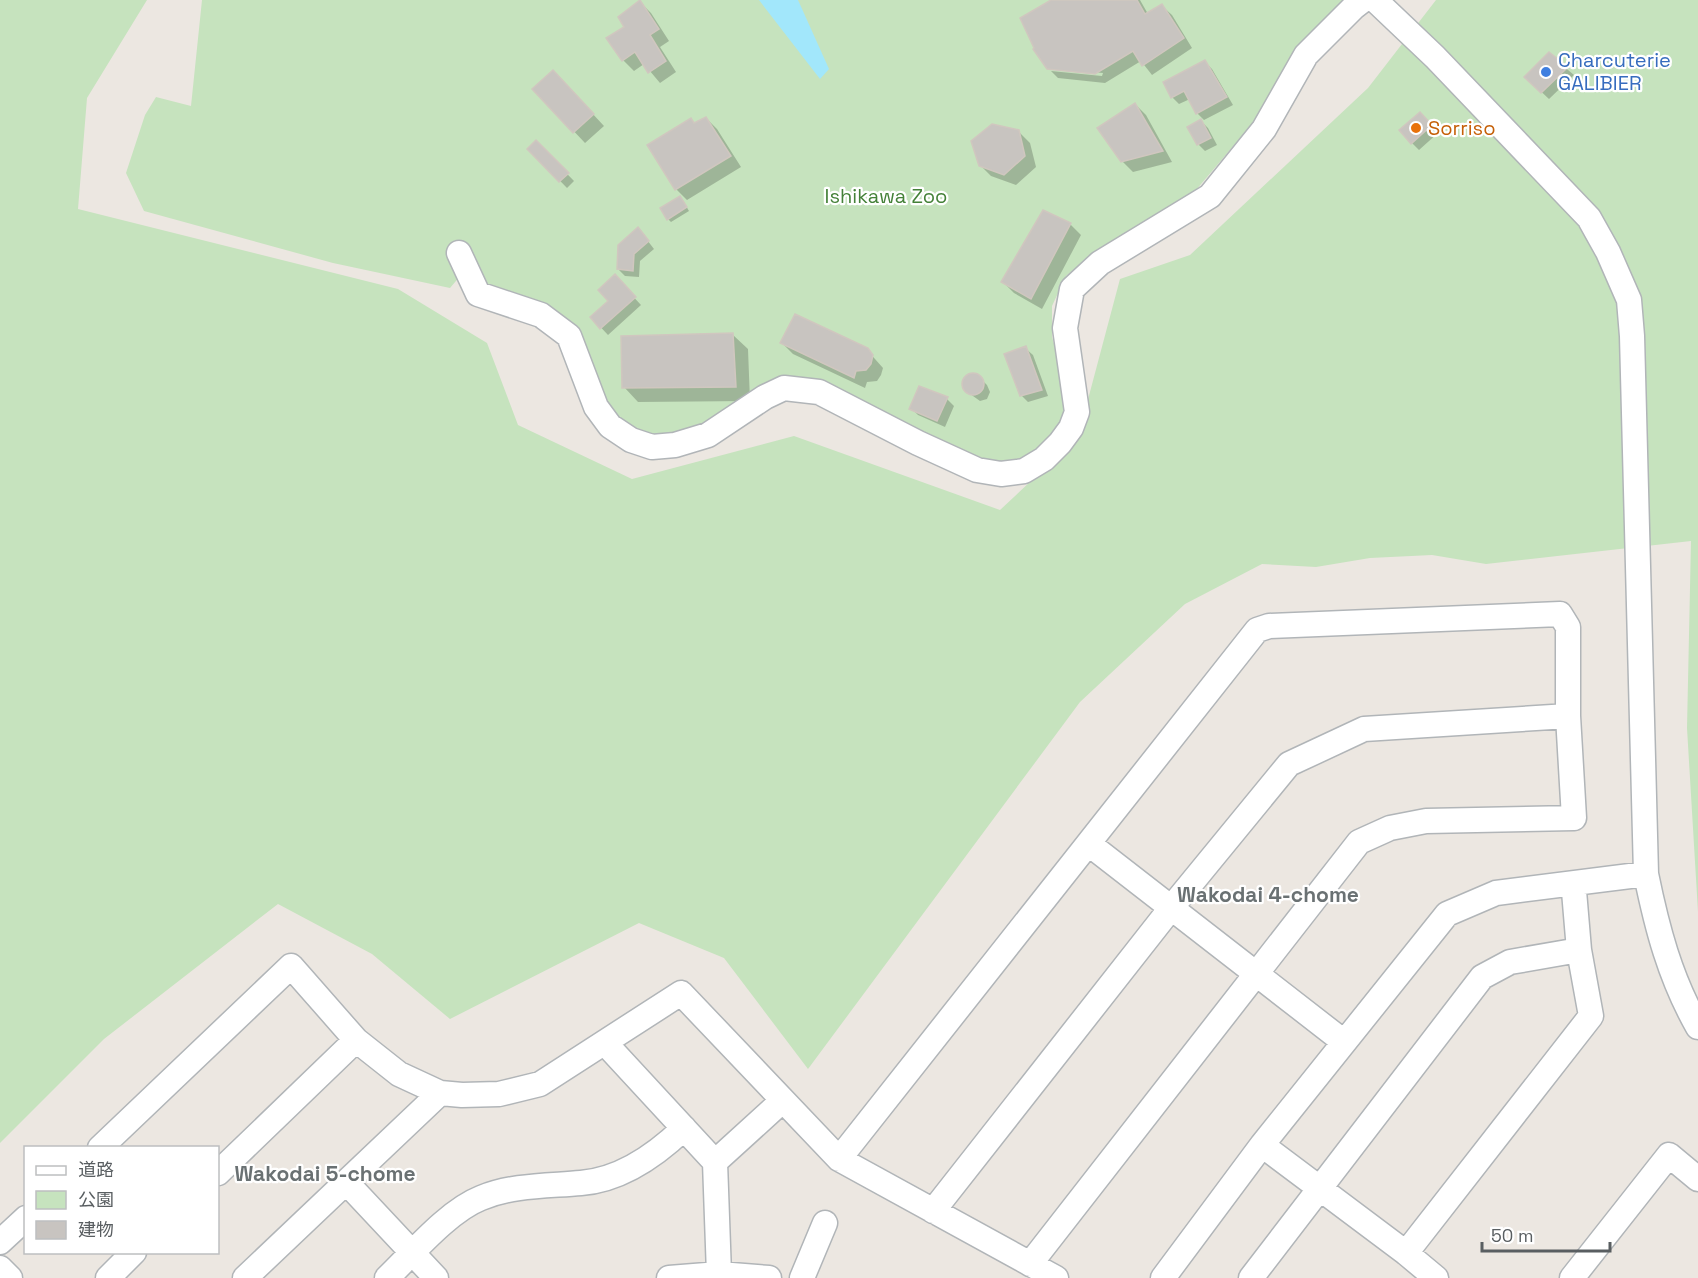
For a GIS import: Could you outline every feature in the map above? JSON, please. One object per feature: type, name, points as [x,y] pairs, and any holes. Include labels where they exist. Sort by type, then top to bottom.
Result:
[{"type":"street","points":[[459,253],[478,294],[541,315],[569,336],[596,407],[610,426],[631,440],[652,447],[675,445],[708,435],[765,397],[784,388],[819,392],[918,443],[977,470],[1001,474],[1024,471],[1044,459],[1060,443],[1071,428],[1077,412],[1065,328],[1072,289],[1100,263],[1210,196],[1264,129],[1306,55],[1363,0]]},
{"type":"street","points":[[1375,0],[1435,57],[1589,218],[1608,252],[1629,300],[1632,336],[1646,874],[1658,932],[1682,1000],[1698,1027]]},
{"type":"street","points":[[839,1159],[1257,630],[1269,626],[1560,614],[1568,627],[1568,716],[1574,818],[1426,821],[1390,828],[1359,842],[1030,1264]]},
{"type":"street","points":[[933,1211],[1171,908],[1289,765],[1364,729],[1568,716]]},
{"type":"street","points":[[1089,843],[1344,1042]]},
{"type":"street","points":[[1162,1278],[1262,1145],[1447,914],[1496,893],[1646,874]]},
{"type":"street","points":[[1407,1253],[1591,1016],[1580,950],[1574,891],[1579,883]]},
{"type":"street","points":[[1251,1278],[1482,977],[1510,962],[1580,950]]},
{"type":"street","points":[[102,1146],[291,966],[356,1040],[399,1074],[440,1093],[462,1095],[499,1094],[540,1084],[681,993],[839,1159],[1056,1278]]},
{"type":"street","points":[[219,1172],[356,1040]]},
{"type":"street","points":[[605,1042],[716,1162],[719,1274]]},
{"type":"street","points":[[245,1278],[440,1093]]},
{"type":"street","points":[[716,1162],[782,1101]]},
{"type":"street","points":[[387,1278],[459,1209],[481,1198],[509,1190],[582,1183],[621,1174],[669,1142],[684,1128]]},
{"type":"street","points":[[1262,1145],[1407,1253],[1436,1278]]},
{"type":"street","points":[[1572,1278],[1669,1155],[1698,1179]]},
{"type":"street","points":[[346,1182],[436,1278]]},
{"type":"street","points":[[0,1242],[24,1220]]},
{"type":"street","points":[[802,1278],[825,1222]]},
{"type":"street","points":[[108,1278],[132,1254]]},
{"type":"street","points":[[0,1268],[10,1278]]},
{"type":"street","points":[[669,1278],[719,1274],[769,1278]]},
{"type":"green space","points":[[0,0],[147,0],[87,98],[78,209],[398,289],[487,343],[518,425],[632,479],[794,436],[1000,510],[1078,437],[1120,279],[1190,255],[1368,88],[1436,0],[1698,0],[1698,912],[1687,728],[1691,541],[1486,564],[1432,555],[1370,558],[1316,567],[1262,564],[1185,604],[1080,702],[808,1069],[724,958],[639,923],[450,1019],[372,954],[278,904],[104,1039],[0,1143]]},
{"type":"green space","name":"Ishikawa Zoo","points":[[202,0],[1348,0],[1257,118],[1196,190],[1092,255],[1066,276],[1052,306],[1052,337],[1062,369],[1066,408],[1056,432],[1033,458],[1006,463],[974,458],[788,378],[743,397],[700,427],[678,437],[634,432],[610,412],[580,333],[492,291],[472,262],[450,288],[333,263],[144,211],[126,173],[145,115],[156,97],[191,106]]},
{"type":"water","points":[[759,0],[798,0],[829,69],[820,79]]},
{"type":"building","points":[[640,0],[659,29],[650,35],[666,61],[648,73],[635,52],[622,61],[606,38],[624,27],[618,17]]},
{"type":"building","points":[[1051,0],[1137,0],[1145,14],[1162,4],[1184,38],[1142,66],[1133,51],[1095,74],[1047,69],[1033,49],[1020,18]]},
{"type":"building","name":"Charcuterie GALIBIER","points":[[1549,52],[1568,67],[1541,93],[1524,77]]},
{"type":"building","points":[[1205,60],[1227,97],[1196,114],[1184,91],[1171,98],[1163,82]]},
{"type":"building","points":[[553,70],[594,114],[573,133],[532,89]]},
{"type":"building","points":[[1135,103],[1163,151],[1121,162],[1097,128]]},
{"type":"building","name":"Sorriso","points":[[1420,112],[1432,125],[1411,144],[1399,130]]},
{"type":"building","points":[[706,117],[731,156],[675,190],[647,145],[691,118],[694,123]]},
{"type":"building","points":[[1201,119],[1211,138],[1197,145],[1187,127]]},
{"type":"building","points":[[992,124],[1019,130],[1025,156],[1004,175],[979,166],[971,141]]},
{"type":"building","points":[[536,140],[569,173],[559,182],[527,149]]},
{"type":"building","points":[[680,196],[687,207],[667,220],[660,208]]},
{"type":"building","points":[[1043,210],[1071,223],[1031,299],[1001,282]]},
{"type":"building","points":[[638,227],[649,241],[634,254],[633,271],[617,269],[618,245]]},
{"type":"building","points":[[615,274],[636,297],[600,329],[590,317],[608,301],[598,290]]},
{"type":"building","points":[[795,314],[868,348],[873,355],[871,364],[866,370],[856,371],[854,378],[780,343]]},
{"type":"building","points":[[733,333],[736,387],[622,388],[621,336]]},
{"type":"building","points":[[1026,346],[1042,390],[1020,396],[1004,354]]},
{"type":"building","points":[[973,373],[983,380],[984,384],[977,394],[973,395],[963,388],[962,384],[969,374]]},
{"type":"building","points":[[919,386],[948,397],[937,421],[909,409]]},
{"type":"place","name":"Charcuterie GALIBIER","points":[[1546,72]]},
{"type":"place","name":"Sorriso","points":[[1416,128]]},
{"type":"district","name":"Wakodai 4-chome","points":[[1268,894]]},
{"type":"district","name":"Wakodai 5-chome","points":[[325,1173]]}]
